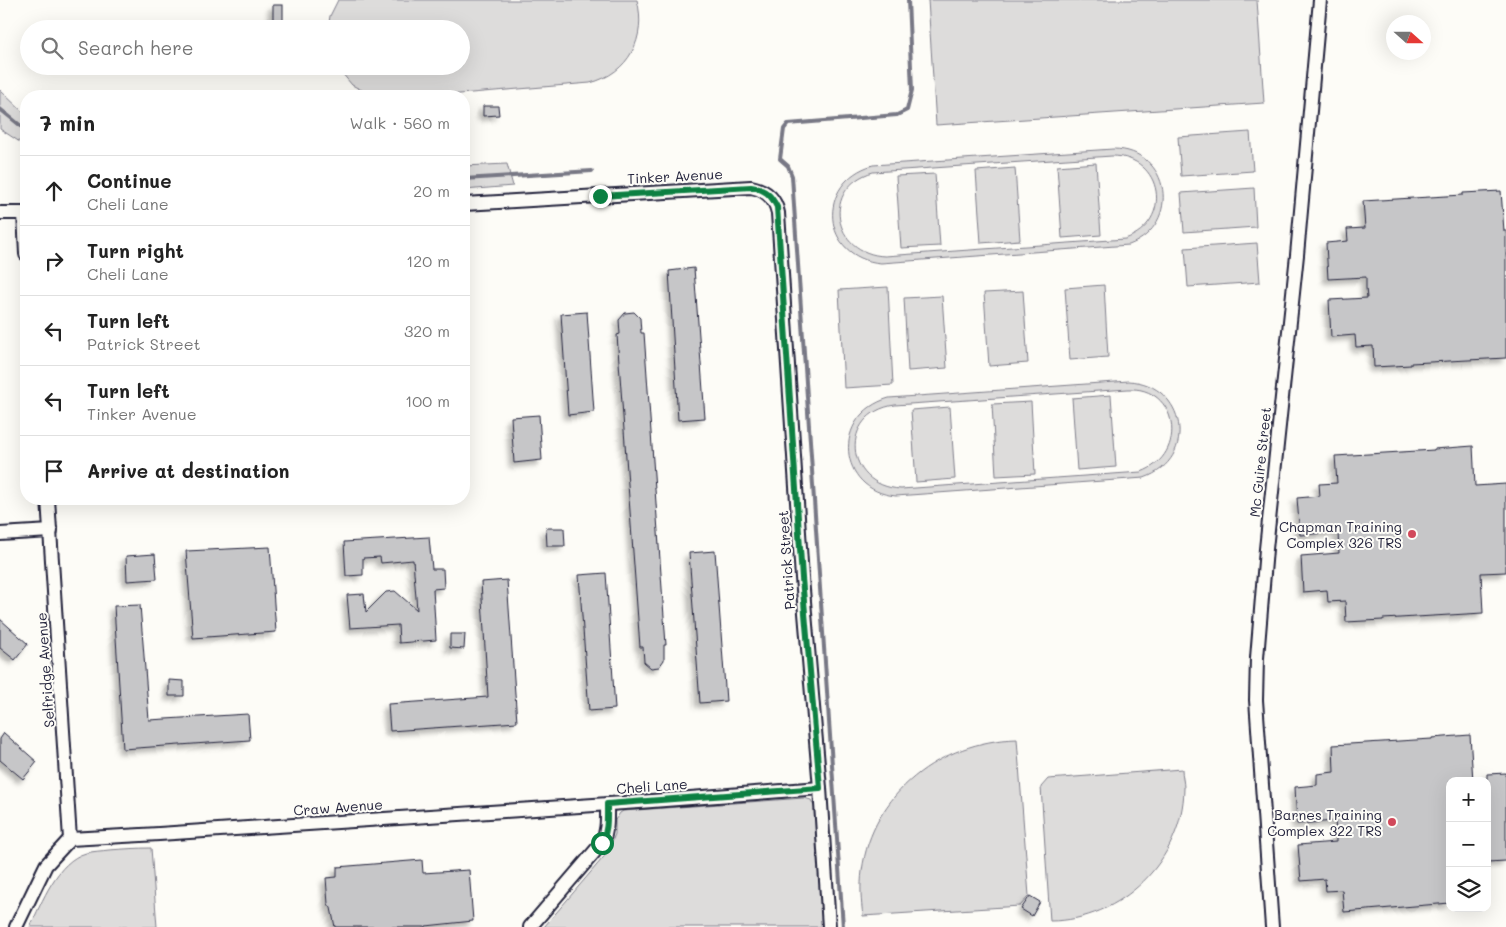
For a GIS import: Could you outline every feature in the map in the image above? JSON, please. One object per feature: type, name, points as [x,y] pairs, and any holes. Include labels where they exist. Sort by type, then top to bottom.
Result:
[{"type":"street","name":"Mc Guire Street","points":[[1272,927],[1256,700],[1257,658],[1320,0]]},
{"type":"street","name":"Tinker Avenue","points":[[470,204],[751,187],[760,188],[767,193]]},
{"type":"street","name":"Patrick Street","points":[[767,193],[773,199],[778,213],[802,578],[820,788],[829,927]]},
{"type":"street","points":[[0,213],[20,214]]},
{"type":"street","name":"Selfridge Avenue","points":[[49,505],[70,839]]},
{"type":"street","points":[[0,534],[51,531]]},
{"type":"street","name":"Cheli Lane","points":[[530,927],[602,843],[608,826],[607,804],[820,788]]},
{"type":"street","name":"Craw Avenue","points":[[70,839],[607,804]]},
{"type":"street","points":[[16,927],[46,865],[70,839]]},
{"type":"shaded area","points":[[338,0],[637,0],[639,28],[637,40],[625,62],[604,78],[590,83],[470,93],[470,90],[362,90],[352,85],[344,75],[470,75],[470,20],[329,20]]},
{"type":"shaded area","points":[[928,0],[1257,0],[1264,103],[936,125]]},
{"type":"shaded area","points":[[0,90],[20,109],[20,142],[0,129]]},
{"type":"shaded area","points":[[1250,132],[1253,171],[1181,176],[1178,137]]},
{"type":"shaded area","points":[[1113,149],[1133,152],[1147,161],[1158,174],[1163,190],[1163,206],[1157,222],[1146,235],[1129,245],[881,263],[861,258],[846,248],[837,234],[833,218],[834,202],[841,187],[854,174],[873,165]],"holes":[[[1112,156],[1129,159],[1142,167],[1151,178],[1156,191],[1156,205],[1151,219],[1141,231],[1125,239],[885,256],[867,252],[853,244],[844,232],[840,219],[840,205],[845,191],[856,180],[873,172]]]},
{"type":"shaded area","points":[[1096,163],[1101,235],[1062,238],[1057,166]]},
{"type":"shaded area","points":[[507,164],[513,186],[470,190],[470,166]]},
{"type":"shaded area","points":[[1015,168],[1020,240],[981,243],[976,171]]},
{"type":"shaded area","points":[[935,174],[940,246],[901,248],[896,176]]},
{"type":"shaded area","points":[[1254,188],[1256,227],[1184,232],[1181,193]]},
{"type":"shaded area","points":[[1257,243],[1260,282],[1188,287],[1185,248]]},
{"type":"shaded area","points":[[1104,285],[1108,357],[1070,360],[1065,288]]},
{"type":"shaded area","points":[[888,287],[893,385],[844,388],[839,290]]},
{"type":"shaded area","points":[[1023,291],[1028,363],[989,366],[984,293]]},
{"type":"shaded area","points":[[942,296],[947,368],[908,371],[904,298]]},
{"type":"shaded area","points":[[1129,381],[1148,385],[1163,395],[1173,408],[1178,424],[1178,440],[1173,455],[1161,468],[1144,478],[896,496],[876,491],[862,481],[853,467],[849,452],[850,435],[857,420],[870,407],[889,398]],"holes":[[[1128,389],[1145,391],[1158,398],[1167,409],[1171,423],[1171,437],[1166,451],[1156,463],[1141,472],[901,489],[882,485],[868,476],[859,463],[855,449],[857,434],[864,421],[877,411],[895,405]]]},
{"type":"shaded area","points":[[1111,395],[1116,467],[1077,470],[1072,398]]},
{"type":"shaded area","points":[[1031,402],[1035,474],[996,476],[992,404]]},
{"type":"shaded area","points":[[950,407],[955,479],[916,482],[911,410]]},
{"type":"shaded area","points":[[1017,739],[1029,896],[1020,906],[863,916],[861,877],[868,843],[880,818],[895,795],[915,776],[937,761],[962,750],[989,742]]},
{"type":"shaded area","points":[[1182,769],[1184,788],[1181,814],[1173,839],[1160,862],[1143,881],[1123,898],[1101,910],[1076,918],[1050,921],[1041,787],[1048,779]]},
{"type":"shaded area","points":[[804,798],[811,800],[815,808],[823,927],[544,927],[608,852],[615,834],[615,820],[623,811]]},
{"type":"shaded area","points":[[151,848],[157,927],[30,927],[45,895],[59,873],[76,857],[95,851]]},
{"type":"building","points":[[273,5],[283,5],[283,20],[273,20]]},
{"type":"building","points":[[483,106],[498,106],[499,115],[483,116]]},
{"type":"building","points":[[1501,191],[1504,231],[1506,231],[1506,358],[1374,367],[1373,346],[1356,347],[1355,335],[1331,337],[1329,300],[1367,298],[1366,277],[1328,279],[1326,243],[1348,241],[1347,229],[1365,228],[1363,201]]},
{"type":"building","points":[[694,268],[705,418],[678,420],[669,271]]},
{"type":"building","points":[[587,312],[594,412],[568,415],[561,314]]},
{"type":"building","points":[[634,312],[640,318],[641,333],[644,333],[666,645],[664,645],[664,660],[659,667],[651,668],[644,662],[643,647],[640,647],[617,335],[620,334],[619,320],[625,313]]},
{"type":"building","points":[[539,415],[542,460],[514,463],[511,417]]},
{"type":"building","name":"Chapman Training Complex 326 TRS","points":[[1473,446],[1475,486],[1506,484],[1506,572],[1481,573],[1483,613],[1346,622],[1345,601],[1328,602],[1327,590],[1303,592],[1301,556],[1339,553],[1338,532],[1300,535],[1297,498],[1320,496],[1319,484],[1337,483],[1335,456]]},
{"type":"building","points":[[546,528],[564,528],[565,546],[547,546]]},
{"type":"building","points":[[429,537],[432,569],[443,569],[444,588],[433,589],[436,640],[399,643],[398,625],[350,628],[347,595],[364,594],[366,612],[386,592],[395,591],[417,610],[413,560],[381,563],[380,557],[363,558],[363,575],[346,576],[344,542]]},
{"type":"building","points":[[270,547],[276,632],[193,638],[186,551]]},
{"type":"building","points":[[715,551],[726,701],[700,703],[689,553]]},
{"type":"building","points":[[155,554],[157,579],[127,581],[126,556]]},
{"type":"building","points":[[606,573],[615,709],[589,711],[579,575]]},
{"type":"building","points":[[507,580],[517,722],[390,731],[388,704],[488,697],[481,582]]},
{"type":"building","points":[[140,605],[149,720],[248,714],[250,740],[123,749],[114,606]]},
{"type":"building","points":[[0,619],[28,644],[15,660],[0,648]]},
{"type":"building","points":[[450,634],[465,634],[464,649],[450,648]]},
{"type":"building","points":[[169,680],[184,681],[184,696],[169,696]]},
{"type":"building","points":[[4,733],[37,762],[23,779],[0,760],[0,739]]},
{"type":"building","name":"Barnes Training Complex 322 TRS","points":[[1470,735],[1473,777],[1446,777],[1446,903],[1344,912],[1342,890],[1326,891],[1325,879],[1301,881],[1298,845],[1336,842],[1336,831],[1335,821],[1297,824],[1295,787],[1317,785],[1317,774],[1334,772],[1333,745]]},
{"type":"building","points":[[1506,773],[1506,861],[1491,862],[1491,777],[1487,777],[1487,774]]},
{"type":"building","points":[[422,860],[423,873],[469,870],[473,921],[426,927],[335,927],[331,908],[328,904],[326,878],[337,877],[337,867]]},
{"type":"building","points":[[1030,896],[1040,902],[1032,916],[1021,909]]},
{"type":"waterway","points":[[843,927],[792,176],[788,166],[780,159],[784,129],[788,124],[897,115],[907,110],[912,90],[908,0]]},
{"type":"waterway","points":[[0,109],[20,125]]},
{"type":"waterway","points":[[470,179],[592,171]]},
{"type":"place","name":"Chapman Training Complex 326 TRS","points":[[1412,534]]},
{"type":"place","name":"Barnes Training Complex 322 TRS","points":[[1392,822]]},
{"type":"route","points":[[600,196],[751,187],[760,188],[767,193],[777,207],[802,578],[820,788],[607,804],[608,826],[602,843]]}]
